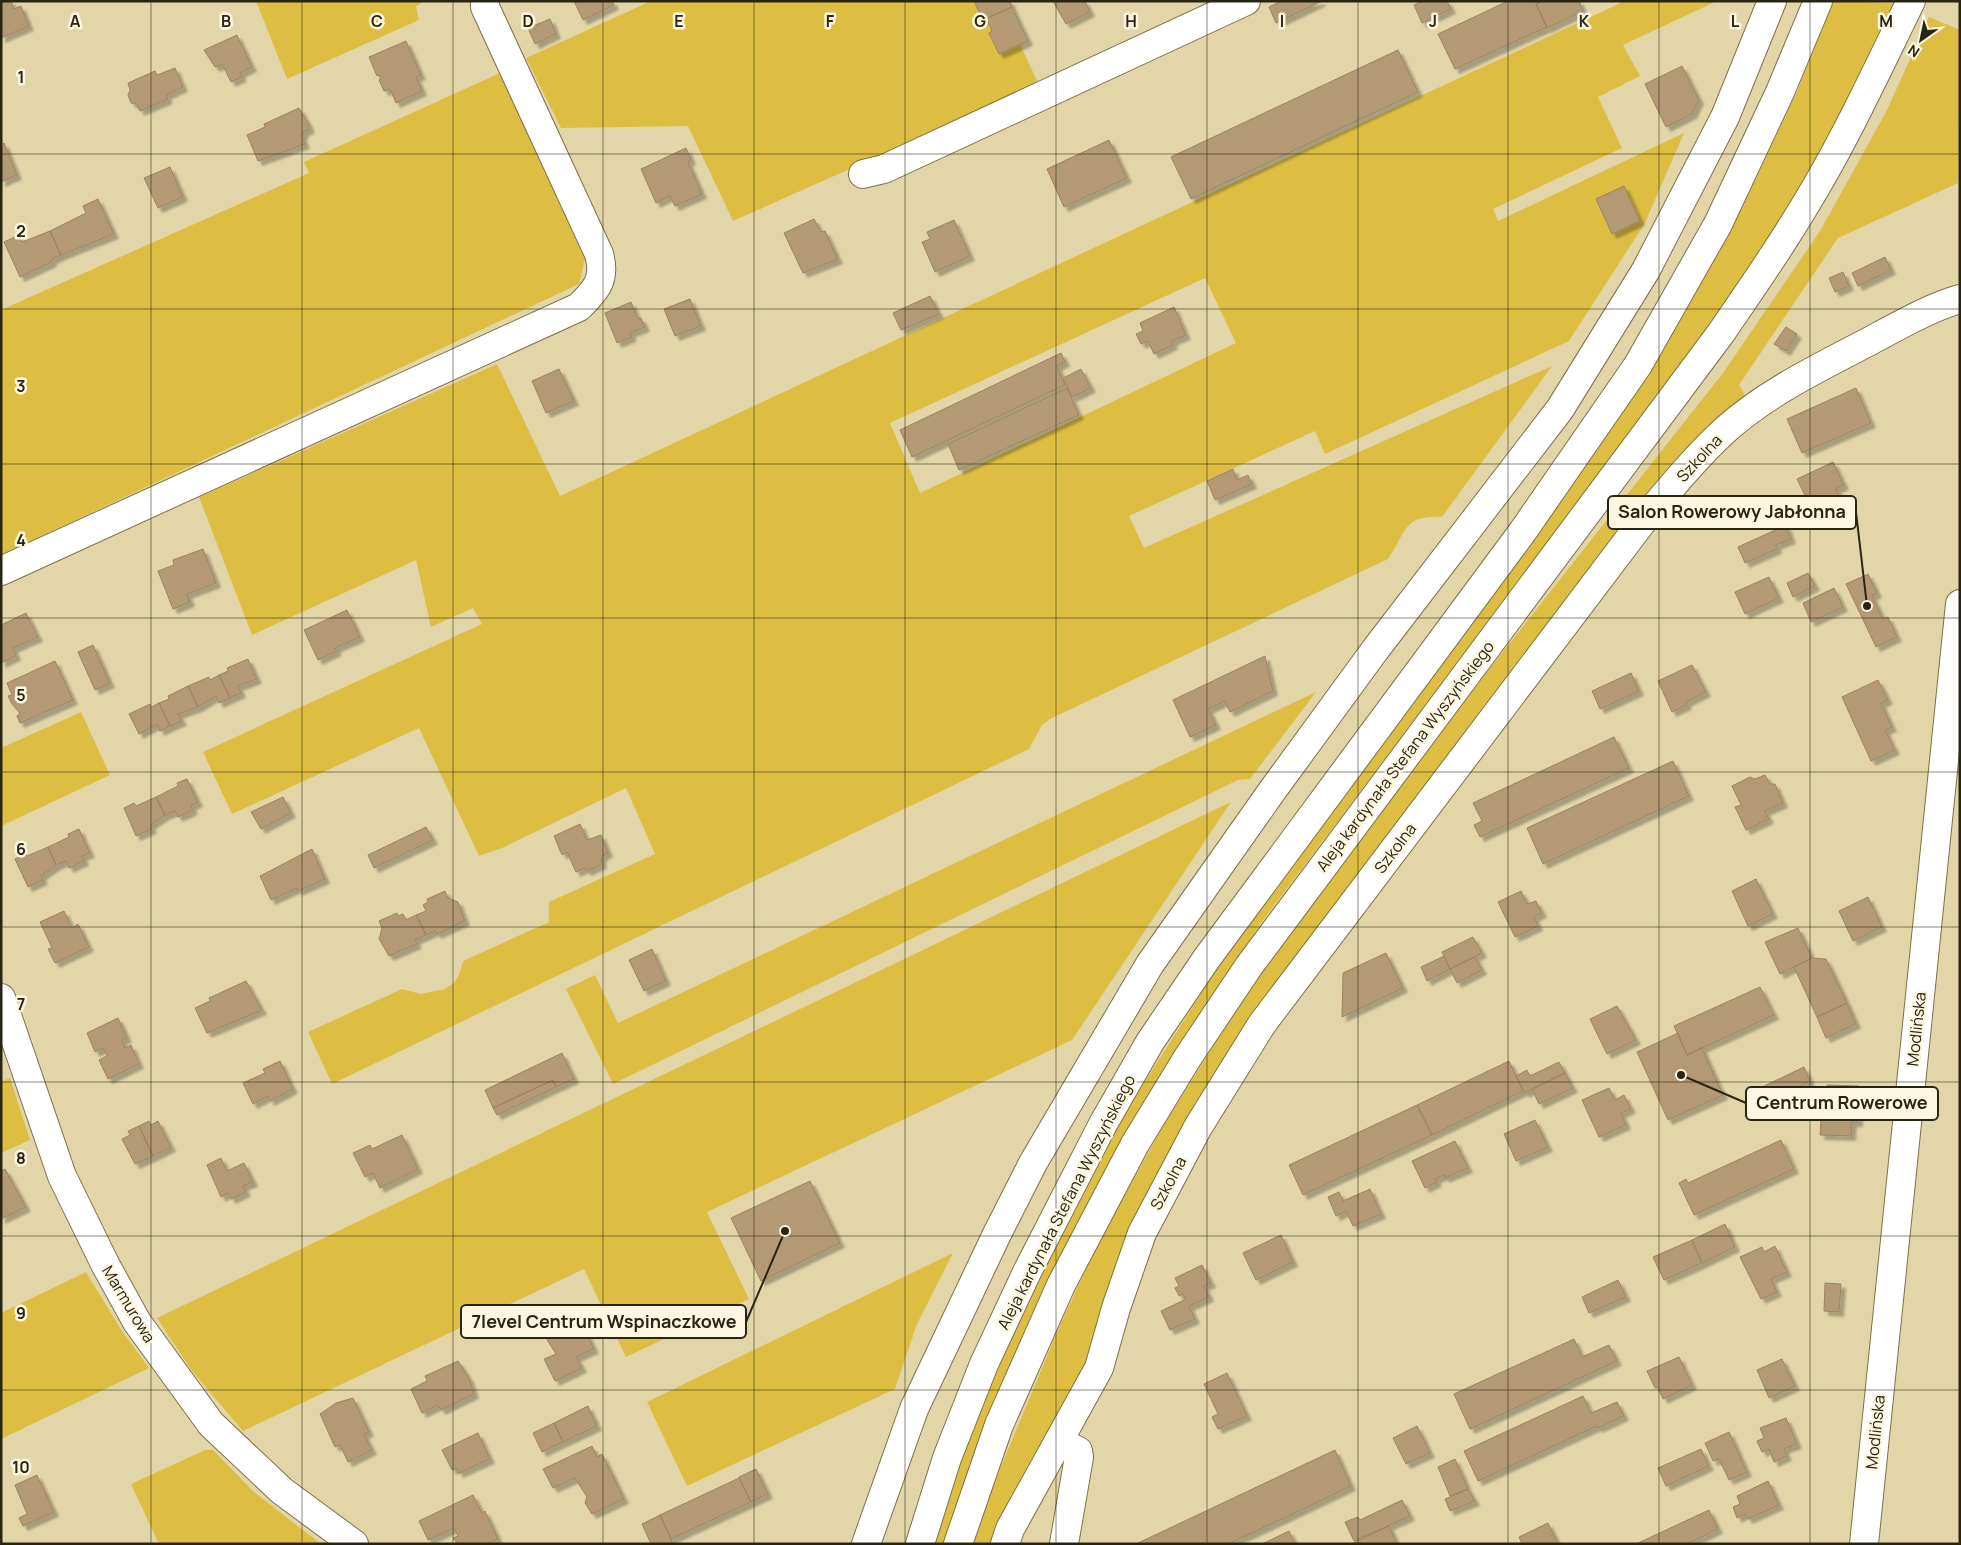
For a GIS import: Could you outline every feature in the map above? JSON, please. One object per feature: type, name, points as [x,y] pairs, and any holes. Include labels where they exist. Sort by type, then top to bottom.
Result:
[{"type":"street","points":[[1,571],[579,307],[591,295],[601,277],[603,267],[599,254],[485,7],[485,1]]},
{"type":"street","points":[[863,174],[884,169],[1246,1]]},
{"type":"street","points":[[866,1544],[914,1409],[997,1234],[1038,1154],[1150,964],[1375,650],[1560,409],[1646,270],[1725,117],[1772,1]]},
{"type":"street","name":"Aleja kardynała Stefana Wyszyńskiego","points":[[920,1544],[947,1458],[984,1364],[1027,1272],[1103,1124],[1150,1042],[1207,958],[1522,531],[1638,365],[1718,224],[1780,92],[1818,1]]},
{"type":"street","name":"Aleja kardynała Stefana Wyszyńskiego","points":[[958,1544],[999,1425],[1061,1285],[1135,1144],[1188,1057],[1249,966],[1715,341],[1762,273],[1816,187],[1859,107],[1910,1]]},
{"type":"street","name":"Szkolna","points":[[1005,1544],[1010,1529],[1099,1368],[1116,1308],[1142,1233],[1198,1127],[1262,1024],[1642,522],[1684,472],[1725,430],[1766,399],[1806,374],[1876,338],[1960,299]]},
{"type":"street","name":"Modlińska","points":[[1864,1544],[1960,604]]},
{"type":"street","name":"Marmurowa","points":[[2,1001],[62,1176],[105,1264],[137,1322],[211,1424],[282,1490],[354,1544]]},
{"type":"street","points":[[1059,1441],[1074,1447],[1078,1451],[1079,1457],[1064,1544]]},
{"type":"shaded area","points":[[256,1],[424,1],[416,6],[419,20],[287,79]]},
{"type":"shaded area","points":[[651,1],[1000,1],[1039,85],[733,221],[688,126],[561,128],[526,58]]},
{"type":"shaded area","points":[[1625,1],[1717,1],[1623,45],[1640,76],[1598,97],[1622,148],[1493,209],[1498,221],[1684,133],[1645,223],[1569,341],[1325,454],[1315,431],[1129,516],[1144,548],[1552,366],[1442,517],[1429,517],[1412,522],[1403,533],[1388,559],[1050,719],[1042,725],[1029,749],[332,1084],[308,1032],[402,989],[421,994],[445,989],[455,982],[463,961],[549,922],[549,902],[655,854],[626,788],[502,848],[479,856],[419,728],[232,814],[203,752],[482,624],[473,608],[431,627],[416,560],[252,635],[199,497],[497,364],[560,496]],"holes":[[[1205,278],[1236,343],[920,493],[890,423]]]},
{"type":"shaded area","points":[[1832,1],[1895,3],[1830,133],[1769,238],[1691,352],[1261,923],[1184,1040],[1023,1339],[977,1445],[943,1544],[932,1544],[968,1441],[1012,1335],[1087,1181],[1133,1100],[1252,914],[1671,332],[1738,216],[1797,92]]},
{"type":"shaded area","points":[[1929,17],[1960,30],[1958,183],[1838,238],[1739,385],[1746,397],[1258,1018],[1082,1382],[996,1544],[972,1544],[980,1517],[1057,1332],[1097,1245],[1161,1130],[1240,1003],[1389,796],[1723,373],[1820,231],[1887,110]]},
{"type":"shaded area","points":[[500,73],[585,259],[579,284],[1,555],[1,310],[309,173],[304,162]]},
{"type":"shaded area","points":[[1316,692],[1250,779],[1238,780],[613,1084],[566,989],[595,975],[618,1023]]},
{"type":"shaded area","points":[[81,712],[110,775],[1,826],[1,748]]},
{"type":"shaded area","points":[[1231,802],[1072,1040],[707,1212],[749,1299],[626,1357],[584,1269],[243,1431],[192,1371],[157,1318]]},
{"type":"shaded area","points":[[10,1078],[30,1140],[1,1153],[1,1082]]},
{"type":"shaded area","points":[[953,1253],[917,1324],[895,1389],[687,1486],[647,1402]]},
{"type":"shaded area","points":[[86,1272],[122,1331],[149,1368],[1,1439],[1,1313]]},
{"type":"shaded area","points":[[205,1450],[213,1450],[254,1492],[321,1544],[159,1544],[131,1484]]},
{"type":"building","points":[[1,1],[11,1],[14,9],[21,6],[29,26],[1,38]]},
{"type":"building","points":[[574,1],[612,1],[614,5],[583,20]]},
{"type":"building","points":[[974,1],[1010,1],[1012,7],[983,20]]},
{"type":"building","points":[[1053,1],[1085,1],[1090,12],[1066,24]]},
{"type":"building","points":[[1281,1],[1322,1],[1276,23],[1269,7]]},
{"type":"building","points":[[1422,1],[1447,1],[1451,9],[1422,23],[1414,5]]},
{"type":"building","points":[[1508,1],[1542,1],[1536,4],[1547,27],[1455,69],[1438,34]]},
{"type":"building","points":[[1542,1],[1579,1],[1583,11],[1547,28],[1536,4]]},
{"type":"building","points":[[1012,7],[1028,41],[999,54],[989,33],[992,31],[987,19],[983,20]]},
{"type":"building","points":[[550,19],[556,34],[535,44],[528,28]]},
{"type":"building","points":[[237,35],[252,67],[240,73],[242,77],[231,82],[222,64],[215,67],[204,50]]},
{"type":"building","points":[[406,41],[421,75],[416,77],[422,91],[396,103],[390,89],[384,91],[379,80],[381,79],[379,75],[377,76],[369,57]]},
{"type":"building","points":[[1398,50],[1418,92],[1191,199],[1171,157]]},
{"type":"building","points":[[1682,66],[1699,100],[1692,114],[1666,127],[1645,84]]},
{"type":"building","points":[[175,68],[183,87],[166,95],[168,99],[140,111],[137,104],[131,103],[128,95],[130,90],[128,83],[155,71],[157,75]]},
{"type":"building","points":[[299,108],[309,125],[309,130],[304,131],[302,137],[305,144],[258,161],[247,135],[265,127],[264,124]]},
{"type":"building","points":[[1109,140],[1127,178],[1064,207],[1047,169]]},
{"type":"building","points":[[4,143],[17,175],[1,182],[1,145]]},
{"type":"building","points":[[686,148],[691,160],[688,162],[702,194],[675,206],[670,196],[656,203],[641,169]]},
{"type":"building","points":[[170,167],[183,197],[158,208],[144,178]]},
{"type":"building","points":[[1624,186],[1640,221],[1612,234],[1596,199]]},
{"type":"building","points":[[98,199],[114,234],[61,255],[50,231],[86,213],[83,206]]},
{"type":"building","points":[[814,219],[821,232],[825,231],[838,259],[803,273],[784,233]]},
{"type":"building","points":[[954,220],[970,256],[935,272],[922,242],[930,239],[927,232]]},
{"type":"building","points":[[50,231],[61,255],[51,260],[52,262],[20,277],[4,242],[19,235],[22,242]]},
{"type":"building","points":[[1885,257],[1891,270],[1858,286],[1852,273]]},
{"type":"building","points":[[1843,272],[1849,286],[1835,292],[1829,278]]},
{"type":"building","points":[[930,296],[939,314],[901,330],[893,313]]},
{"type":"building","points":[[690,299],[701,326],[675,336],[664,309]]},
{"type":"building","points":[[631,302],[638,319],[641,318],[645,327],[630,333],[632,337],[617,343],[605,313]]},
{"type":"building","points":[[1174,307],[1186,335],[1172,341],[1173,345],[1154,354],[1148,341],[1141,344],[1136,334],[1143,331],[1140,323]]},
{"type":"building","points":[[1786,327],[1797,334],[1786,351],[1774,344]]},
{"type":"building","points":[[1061,353],[1065,362],[1057,366],[1065,385],[912,457],[900,430]]},
{"type":"building","points":[[559,369],[574,401],[546,413],[532,381]]},
{"type":"building","points":[[1081,369],[1091,388],[1072,397],[1063,378]]},
{"type":"building","points":[[1067,388],[1079,415],[959,470],[948,444]]},
{"type":"building","points":[[1856,388],[1871,423],[1802,453],[1787,419]]},
{"type":"building","points":[[1833,462],[1844,485],[1836,489],[1843,503],[1815,516],[1797,479]]},
{"type":"building","points":[[1233,469],[1237,480],[1248,475],[1252,484],[1215,500],[1207,481]]},
{"type":"building","points":[[1786,525],[1791,539],[1776,545],[1777,549],[1745,563],[1738,547]]},
{"type":"building","points":[[203,549],[216,583],[187,594],[190,602],[173,609],[158,571],[174,565],[173,560]]},
{"type":"building","points":[[1808,573],[1815,586],[1793,597],[1787,583]]},
{"type":"building","points":[[1868,574],[1877,593],[1872,596],[1883,619],[1888,617],[1897,637],[1876,647],[1846,584]]},
{"type":"building","points":[[1769,577],[1779,598],[1745,614],[1735,592]]},
{"type":"building","points":[[1834,588],[1843,607],[1811,622],[1803,603]]},
{"type":"building","points":[[347,610],[360,637],[335,648],[337,651],[318,660],[304,630]]},
{"type":"building","points":[[26,613],[38,637],[13,648],[16,656],[1,663],[1,625]]},
{"type":"building","points":[[93,645],[110,683],[95,690],[78,652]]},
{"type":"building","points":[[1265,656],[1273,691],[1230,712],[1225,701],[1208,709],[1216,725],[1190,737],[1173,700]]},
{"type":"building","points":[[248,659],[257,679],[238,686],[241,693],[230,698],[219,675],[228,671],[227,668]]},
{"type":"building","points":[[55,661],[73,700],[20,723],[17,716],[20,713],[8,696],[12,695],[7,683]]},
{"type":"building","points":[[1692,665],[1706,692],[1686,702],[1687,705],[1672,712],[1658,681]]},
{"type":"building","points":[[1631,673],[1639,691],[1600,709],[1592,691]]},
{"type":"building","points":[[219,675],[230,698],[219,703],[216,696],[198,707],[188,686],[209,677],[210,680]]},
{"type":"building","points":[[1878,680],[1888,700],[1881,703],[1892,727],[1885,730],[1895,750],[1871,761],[1842,697]]},
{"type":"building","points":[[188,686],[198,707],[178,714],[182,721],[170,726],[159,703],[169,699],[168,696]]},
{"type":"building","points":[[159,703],[170,726],[160,731],[157,724],[139,734],[129,714],[150,704],[151,707]]},
{"type":"building","points":[[1614,737],[1629,768],[1480,837],[1474,825],[1482,821],[1473,803]]},
{"type":"building","points":[[1673,761],[1689,796],[1543,864],[1527,828]]},
{"type":"building","points":[[1765,775],[1770,784],[1775,784],[1783,803],[1765,811],[1769,819],[1746,830],[1735,807],[1741,805],[1732,786],[1750,777],[1755,779]]},
{"type":"building","points":[[187,779],[198,802],[191,806],[193,810],[178,817],[175,811],[165,815],[156,797],[178,786],[177,783]]},
{"type":"building","points":[[156,797],[165,815],[150,825],[152,829],[136,836],[124,808],[134,803],[136,806]]},
{"type":"building","points":[[283,797],[291,813],[261,829],[251,812]]},
{"type":"building","points":[[580,824],[587,840],[601,835],[608,853],[603,855],[602,864],[587,871],[585,868],[576,872],[567,852],[562,855],[554,836]]},
{"type":"building","points":[[426,827],[433,840],[374,868],[368,855]]},
{"type":"building","points":[[79,829],[90,853],[82,856],[84,861],[69,868],[66,861],[56,865],[48,847],[69,837],[68,834]]},
{"type":"building","points":[[48,847],[56,865],[41,876],[43,880],[28,887],[15,859]]},
{"type":"building","points":[[312,849],[325,879],[298,891],[297,888],[271,900],[260,876]]},
{"type":"building","points":[[1756,879],[1773,914],[1748,926],[1732,891]]},
{"type":"building","points":[[445,891],[448,898],[458,902],[465,921],[437,934],[435,931],[426,935],[416,915],[426,911],[423,905],[428,902],[427,899]]},
{"type":"building","points":[[1521,891],[1527,904],[1536,901],[1542,913],[1534,917],[1538,926],[1515,937],[1498,902]]},
{"type":"building","points":[[1868,897],[1882,927],[1853,941],[1839,911]]},
{"type":"building","points":[[64,911],[72,928],[78,924],[89,947],[55,963],[48,949],[52,948],[40,922]]},
{"type":"building","points":[[397,913],[398,916],[403,914],[406,920],[416,915],[426,935],[415,940],[417,944],[389,956],[379,939],[382,928],[379,921]]},
{"type":"building","points":[[1798,928],[1812,958],[1780,974],[1765,942]]},
{"type":"building","points":[[1473,937],[1482,953],[1450,969],[1442,952]]},
{"type":"building","points":[[652,949],[666,981],[644,991],[629,960]]},
{"type":"building","points":[[1386,953],[1403,988],[1342,1017],[1343,973]]},
{"type":"building","points":[[1444,956],[1450,969],[1427,981],[1421,967]]},
{"type":"building","points":[[1475,957],[1482,970],[1457,983],[1450,969]]},
{"type":"building","points":[[1812,958],[1826,959],[1847,1003],[1817,1017],[1794,967]]},
{"type":"building","points":[[246,981],[262,1010],[207,1033],[195,1008],[210,1001],[209,998]]},
{"type":"building","points":[[1760,987],[1774,1015],[1687,1055],[1674,1026]]},
{"type":"building","points":[[1847,1003],[1856,1024],[1826,1038],[1817,1017]]},
{"type":"building","points":[[1617,1006],[1636,1040],[1607,1054],[1590,1019]]},
{"type":"building","points":[[118,1018],[127,1038],[122,1040],[125,1048],[131,1045],[139,1064],[108,1079],[99,1060],[107,1056],[103,1048],[95,1052],[87,1033]]},
{"type":"building","points":[[1678,1033],[1687,1055],[1702,1048],[1723,1095],[1668,1120],[1637,1052]]},
{"type":"building","points":[[562,1053],[574,1079],[556,1087],[553,1080],[493,1108],[485,1090]]},
{"type":"building","points":[[280,1061],[293,1089],[270,1101],[268,1096],[253,1104],[243,1083],[265,1073],[263,1069]]},
{"type":"building","points":[[1509,1061],[1523,1091],[1432,1135],[1417,1105]]},
{"type":"building","points":[[1559,1062],[1565,1073],[1525,1093],[1516,1076],[1527,1070],[1530,1076]]},
{"type":"building","points":[[1804,1067],[1810,1081],[1763,1106],[1756,1090]]},
{"type":"building","points":[[1565,1073],[1573,1088],[1539,1104],[1532,1089]]},
{"type":"building","points":[[553,1080],[556,1087],[497,1115],[493,1108]]},
{"type":"building","points":[[1827,1085],[1859,1086],[1858,1122],[1852,1122],[1851,1136],[1820,1135],[1821,1120],[1826,1119],[1826,1109],[1817,1109],[1818,1095],[1827,1096]]},
{"type":"building","points":[[1609,1088],[1615,1100],[1624,1095],[1631,1109],[1621,1113],[1626,1125],[1599,1137],[1582,1100]]},
{"type":"building","points":[[1756,1090],[1763,1106],[1760,1108],[1756,1102],[1750,1104],[1746,1095]]},
{"type":"building","points":[[1417,1105],[1432,1135],[1303,1195],[1289,1165]]},
{"type":"building","points":[[1535,1120],[1548,1147],[1516,1161],[1504,1134]]},
{"type":"building","points":[[149,1121],[151,1125],[158,1121],[171,1147],[153,1156],[139,1126]]},
{"type":"building","points":[[139,1126],[153,1156],[135,1164],[122,1139],[130,1135],[128,1131]]},
{"type":"building","points":[[402,1135],[418,1169],[380,1188],[373,1173],[365,1177],[353,1153],[370,1145],[372,1149]]},
{"type":"building","points":[[1781,1140],[1794,1169],[1694,1215],[1679,1183],[1686,1179],[1688,1183]]},
{"type":"building","points":[[1455,1141],[1468,1168],[1445,1178],[1444,1175],[1435,1179],[1437,1182],[1425,1188],[1412,1161]]},
{"type":"building","points":[[221,1158],[227,1171],[244,1163],[253,1182],[243,1186],[246,1192],[231,1199],[228,1193],[221,1197],[207,1165]]},
{"type":"building","points":[[5,1169],[26,1207],[1,1219],[1,1171]]},
{"type":"building","points":[[810,1181],[840,1243],[761,1281],[731,1218]]},
{"type":"building","points":[[1370,1189],[1381,1214],[1353,1226],[1346,1211],[1336,1216],[1328,1197],[1339,1192],[1343,1201]]},
{"type":"building","points":[[1725,1224],[1735,1247],[1702,1263],[1692,1240]]},
{"type":"building","points":[[1281,1235],[1293,1262],[1256,1280],[1243,1253]]},
{"type":"building","points":[[1692,1240],[1702,1263],[1664,1280],[1653,1257]]},
{"type":"building","points":[[1775,1246],[1787,1272],[1771,1279],[1777,1292],[1761,1299],[1740,1257],[1762,1247],[1764,1252]]},
{"type":"building","points":[[1202,1265],[1211,1283],[1204,1286],[1209,1297],[1189,1306],[1195,1319],[1170,1330],[1161,1311],[1186,1299],[1183,1294],[1179,1296],[1175,1288],[1179,1286],[1175,1278]]},
{"type":"building","points":[[1618,1280],[1626,1297],[1589,1313],[1582,1297]]},
{"type":"building","points":[[1825,1283],[1841,1284],[1839,1312],[1824,1311]]},
{"type":"building","points":[[568,1325],[572,1333],[584,1328],[594,1349],[576,1357],[582,1368],[555,1381],[544,1359],[556,1354],[546,1338]]},
{"type":"building","points":[[1574,1339],[1582,1357],[1609,1345],[1617,1361],[1470,1429],[1454,1394]]},
{"type":"building","points":[[1679,1357],[1692,1385],[1663,1399],[1658,1387],[1655,1388],[1647,1371]]},
{"type":"building","points":[[1782,1359],[1795,1386],[1769,1398],[1757,1370]]},
{"type":"building","points":[[458,1361],[469,1378],[474,1394],[441,1410],[438,1405],[422,1413],[411,1389],[427,1381],[425,1376]]},
{"type":"building","points":[[1227,1373],[1247,1416],[1218,1429],[1212,1417],[1218,1414],[1204,1384]]},
{"type":"building","points":[[1583,1396],[1591,1413],[1617,1402],[1624,1416],[1598,1428],[1597,1426],[1478,1481],[1464,1451]]},
{"type":"building","points":[[353,1398],[369,1432],[364,1434],[372,1450],[348,1462],[340,1445],[335,1447],[320,1414],[336,1403]]},
{"type":"building","points":[[588,1406],[597,1426],[563,1442],[554,1423]]},
{"type":"building","points":[[1786,1418],[1797,1444],[1784,1449],[1787,1456],[1774,1462],[1769,1449],[1762,1452],[1757,1441],[1764,1438],[1760,1428]]},
{"type":"building","points":[[554,1423],[563,1442],[542,1452],[533,1433]]},
{"type":"building","points":[[1417,1426],[1430,1453],[1406,1464],[1393,1438]]},
{"type":"building","points":[[1729,1432],[1747,1472],[1729,1480],[1719,1459],[1713,1461],[1705,1443]]},
{"type":"building","points":[[478,1433],[490,1459],[459,1473],[457,1468],[452,1470],[442,1450]]},
{"type":"building","points":[[592,1446],[597,1457],[602,1454],[624,1499],[592,1514],[585,1503],[587,1497],[575,1478],[553,1488],[543,1469]]},
{"type":"building","points":[[1701,1449],[1709,1466],[1666,1486],[1658,1468]]},
{"type":"building","points":[[1335,1450],[1351,1486],[1282,1519],[1228,1544],[1136,1544]]},
{"type":"building","points":[[1455,1459],[1468,1489],[1450,1496],[1438,1467]]},
{"type":"building","points":[[756,1469],[768,1494],[751,1502],[739,1477]]},
{"type":"building","points":[[37,1475],[54,1512],[23,1526],[19,1518],[27,1514],[15,1485]]},
{"type":"building","points":[[739,1478],[751,1502],[671,1539],[660,1515]]},
{"type":"building","points":[[1768,1481],[1779,1505],[1748,1519],[1745,1514],[1737,1518],[1733,1507],[1740,1504],[1737,1496]]},
{"type":"building","points":[[1468,1489],[1475,1501],[1450,1511],[1445,1499]]},
{"type":"building","points":[[473,1495],[482,1513],[485,1511],[498,1539],[487,1544],[458,1544],[453,1538],[458,1536],[454,1528],[428,1540],[419,1521]]},
{"type":"building","points":[[1402,1500],[1410,1516],[1354,1541],[1345,1522],[1358,1517],[1360,1520]]},
{"type":"building","points":[[1709,1510],[1718,1529],[1687,1544],[1636,1544]]},
{"type":"building","points":[[660,1515],[673,1544],[651,1544],[642,1524]]},
{"type":"building","points":[[1548,1523],[1558,1544],[1522,1544],[1519,1537]]},
{"type":"building","points":[[1389,1526],[1397,1544],[1351,1544]]},
{"type":"building","points":[[1289,1531],[1295,1544],[1262,1544]]},
{"type":"place","name":"Salon Rowerowy Jabłonna","points":[[1867,606]]},
{"type":"place","name":"Centrum Rowerowe","points":[[1681,1075]]},
{"type":"place","name":"7level Centrum Wspinaczkowe","points":[[785,1231]]}]
